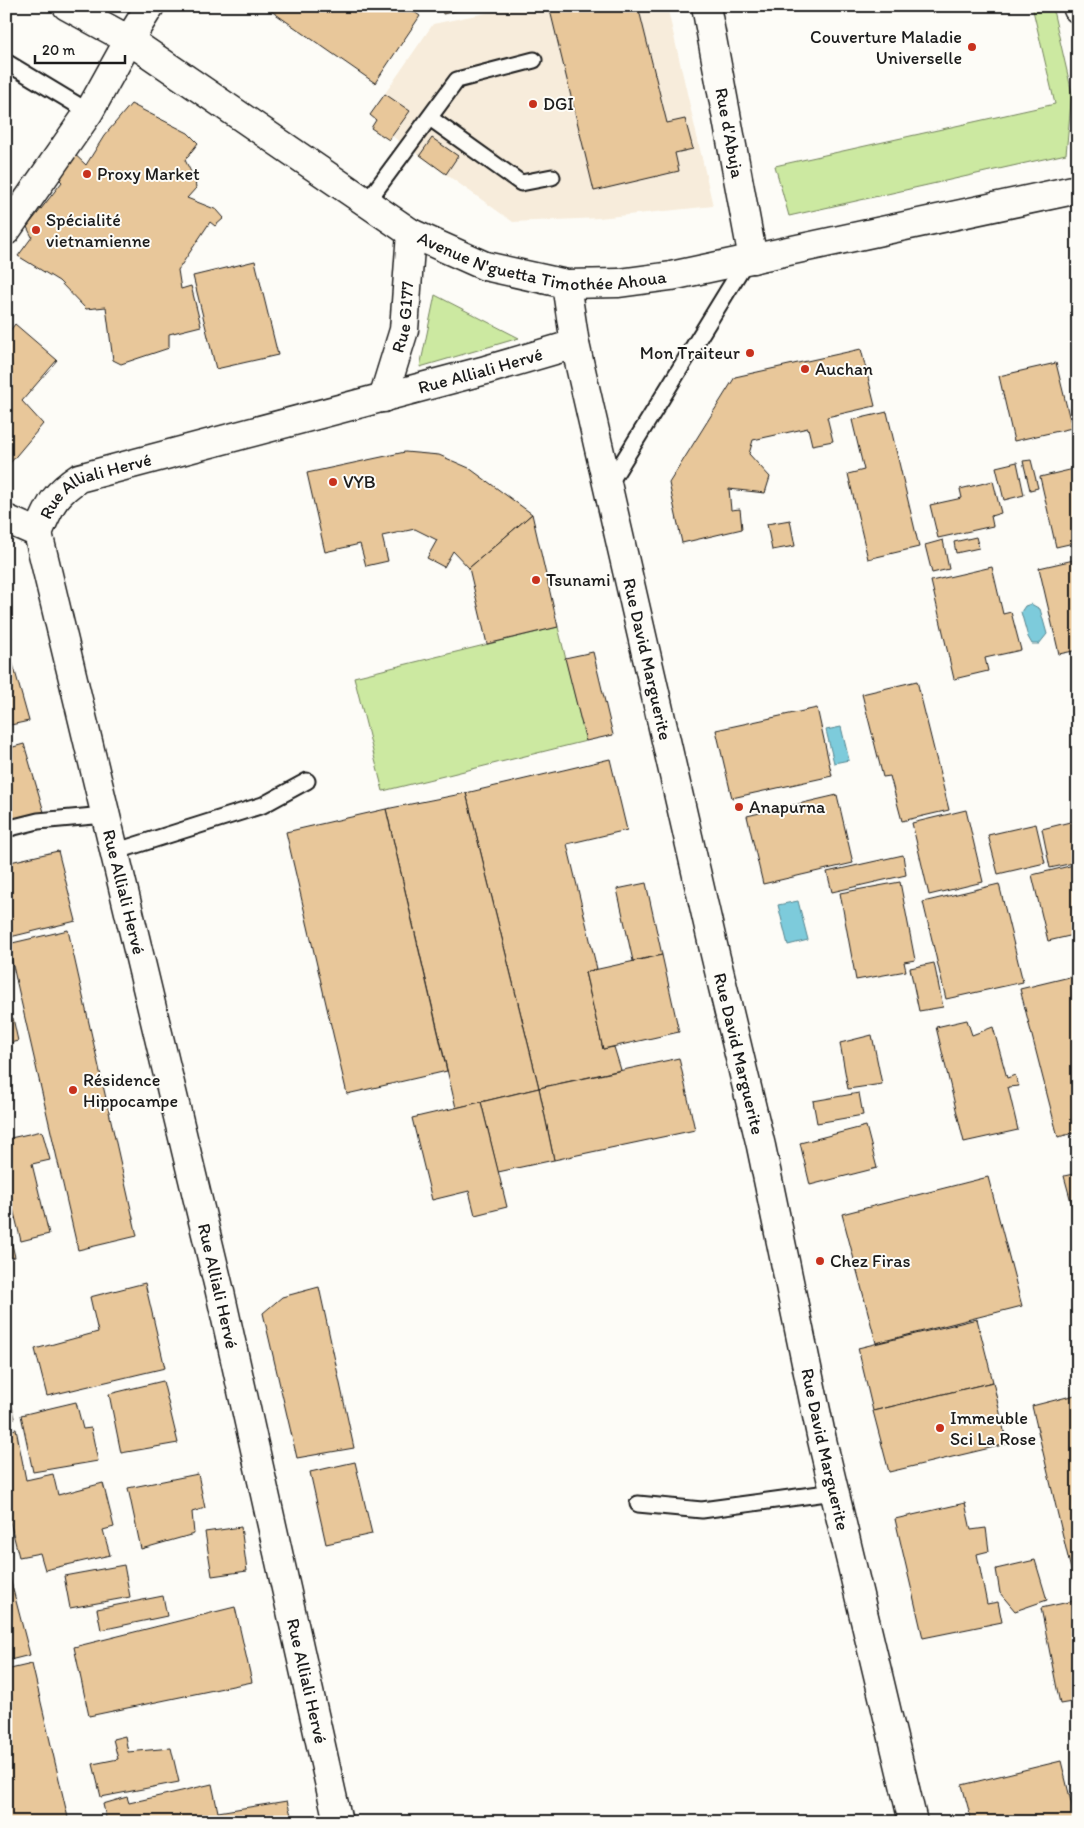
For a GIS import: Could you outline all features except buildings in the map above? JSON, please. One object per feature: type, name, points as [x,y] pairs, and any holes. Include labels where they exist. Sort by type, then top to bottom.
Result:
[{"type":"street","name":"Avenue N'guetta Timothée Ahoua","points":[[67,6],[129,40],[411,233],[485,266],[566,284],[619,283],[671,276],[1078,189]]},
{"type":"street","points":[[6,231],[88,112],[150,6]]},
{"type":"street","name":"Rue d'Abuja","points":[[706,6],[750,260]]},
{"type":"street","name":"Rue G177","points":[[383,398],[404,330],[411,233]]},
{"type":"street","name":"Rue David Marguerite","points":[[566,284],[575,344],[712,944],[762,1146],[834,1492],[913,1822]]},
{"type":"street","name":"Rue Alliali Hervé","points":[[338,1822],[220,1292],[38,533],[61,490],[79,478],[383,398],[575,344]]},
{"type":"street","points":[[6,519],[38,533]]},
{"type":"lane","points":[[367,202],[457,80],[534,60]]},
{"type":"lane","points":[[6,62],[88,112]]},
{"type":"lane","points":[[430,118],[521,183],[552,177]]},
{"type":"lane","points":[[608,486],[750,260]]},
{"type":"lane","points":[[114,852],[263,805],[307,781]]},
{"type":"lane","points":[[6,829],[38,821],[105,816]]},
{"type":"lane","points":[[638,1504],[702,1510],[834,1492]]},
{"type":"shaded area","name":"DGI","points":[[519,6],[667,6],[713,206],[599,218],[513,222],[392,136],[389,140],[371,128],[376,120],[370,115],[433,24]]},
{"type":"green space","points":[[1032,6],[1052,6],[1072,93],[1066,154],[789,216],[775,166],[1055,104]]},
{"type":"green space","points":[[435,295],[519,338],[420,367]]},
{"type":"green space","points":[[558,627],[586,741],[383,791],[354,677]]},
{"type":"water","points":[[1031,604],[1040,609],[1047,634],[1039,644],[1032,644],[1028,637],[1021,612],[1025,606]]},
{"type":"water","points":[[841,727],[849,760],[834,763],[826,730]]},
{"type":"water","points":[[798,901],[808,940],[788,945],[778,905]]},
{"type":"place","name":"Couverture Maladie Universelle","points":[[972,47]]},
{"type":"place","name":"DGI","points":[[533,104]]},
{"type":"place","name":"Proxy Market","points":[[87,174]]},
{"type":"place","name":"Spécialité vietnamienne","points":[[36,230]]},
{"type":"place","name":"Mon Traiteur","points":[[750,353]]},
{"type":"place","name":"Auchan","points":[[805,369]]},
{"type":"place","name":"VYB","points":[[333,482]]},
{"type":"place","name":"Tsunami","points":[[536,580]]},
{"type":"place","name":"Anapurna","points":[[739,807]]},
{"type":"place","name":"Résidence Hippocampe","points":[[73,1090]]},
{"type":"place","name":"Chez Firas","points":[[820,1261]]},
{"type":"place","name":"Immeuble Sci La Rose","points":[[940,1428]]}]
